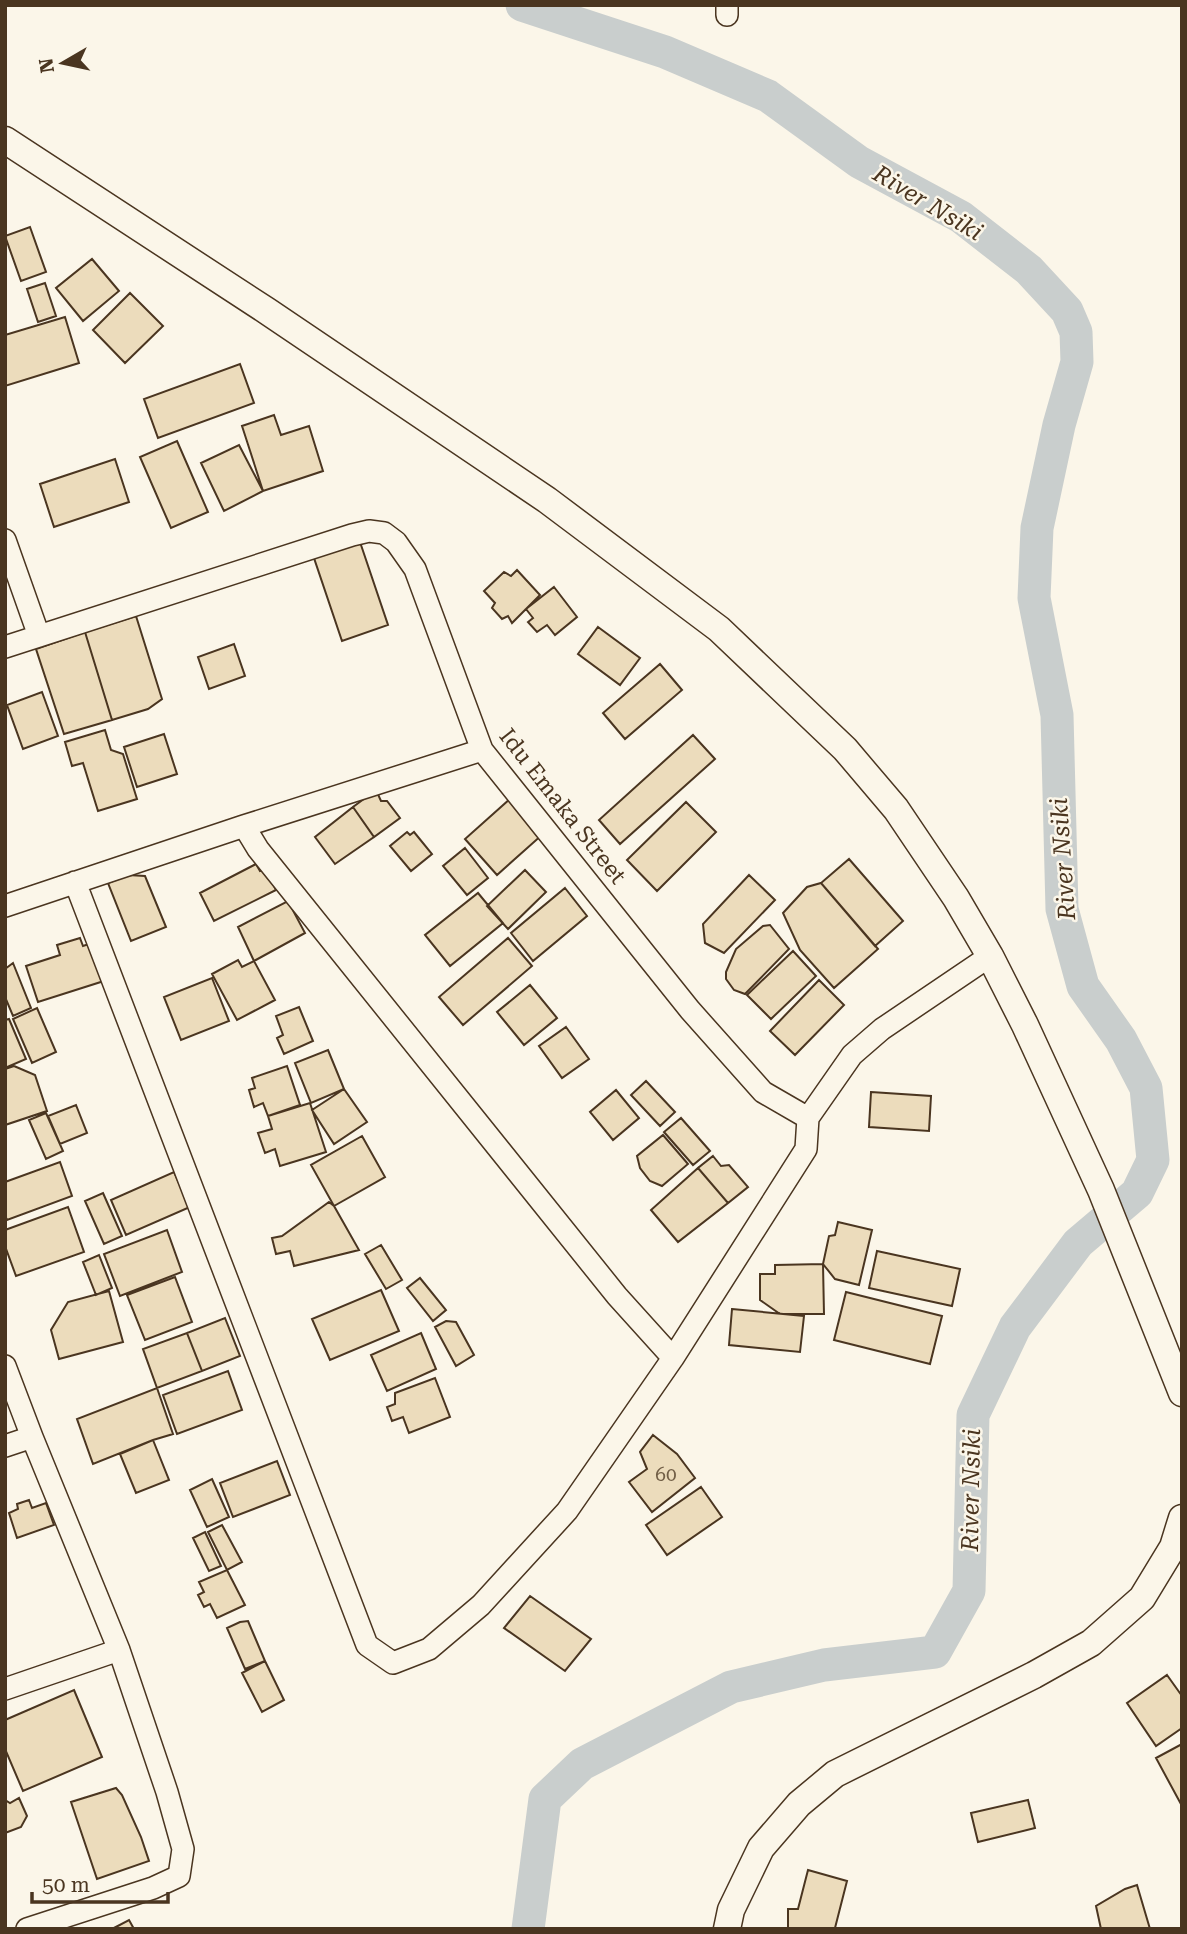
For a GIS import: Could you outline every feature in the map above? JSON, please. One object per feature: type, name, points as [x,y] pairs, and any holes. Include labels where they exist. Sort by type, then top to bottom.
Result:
[{"type":"main road","points":[[5,139],[547,500],[719,629],[845,749],[895,809],[956,898],[990,956],[1025,1025],[1101,1191],[1182,1393]]},
{"type":"main road","points":[[727,1929],[731,1910],[761,1848],[799,1804],[835,1774],[1034,1675],[1091,1643],[1142,1598],[1173,1547],[1182,1518]]},
{"type":"street","name":"Idu Emaka Street","points":[[5,647],[352,535],[369,531],[384,533],[396,542],[415,569],[482,750],[691,1010],[762,1092],[808,1118]]},
{"type":"street","points":[[5,540],[39,636]]},
{"type":"street","points":[[5,906],[482,750]]},
{"type":"street","points":[[244,826],[258,849],[617,1296],[673,1357]]},
{"type":"street","points":[[75,882],[367,1645],[393,1662],[429,1649],[481,1605],[567,1511],[673,1357],[806,1149],[808,1118],[852,1055],[882,1029],[990,956]]},
{"type":"street","points":[[5,1366],[119,1650],[167,1792],[183,1849],[179,1875],[153,1888],[27,1929]]},
{"type":"street","points":[[5,1446],[32,1437]]},
{"type":"street","points":[[5,1689],[119,1650]]},
{"type":"building","points":[[30,227],[46,272],[21,281],[5,236]]},
{"type":"building","points":[[92,259],[119,291],[83,321],[56,288]]},
{"type":"building","points":[[45,283],[56,316],[38,322],[27,289]]},
{"type":"building","points":[[130,293],[163,326],[125,363],[93,330]]},
{"type":"building","points":[[65,317],[79,363],[5,386],[5,335]]},
{"type":"building","points":[[240,364],[254,403],[158,438],[144,399]]},
{"type":"building","points":[[274,415],[281,435],[309,426],[323,471],[263,491],[242,426]]},
{"type":"building","points":[[177,441],[208,512],[171,528],[140,457]]},
{"type":"building","points":[[239,445],[263,491],[224,511],[201,463]]},
{"type":"building","points":[[115,459],[129,502],[54,527],[40,484]]},
{"type":"building","points":[[360,542],[388,625],[342,641],[314,558]]},
{"type":"building","points":[[517,570],[540,595],[512,623],[508,616],[502,619],[492,608],[495,603],[484,591],[504,572],[511,576]]},
{"type":"building","points":[[554,587],[577,617],[555,635],[547,625],[537,632],[528,622],[533,618],[526,609]]},
{"type":"building","points":[[136,616],[162,699],[148,709],[112,720],[85,632]]},
{"type":"building","points":[[598,627],[640,658],[620,685],[578,654]]},
{"type":"building","points":[[85,632],[112,720],[64,734],[36,649]]},
{"type":"building","points":[[234,644],[245,676],[209,689],[198,657]]},
{"type":"building","points":[[660,664],[682,690],[625,739],[603,713]]},
{"type":"building","points":[[42,692],[58,736],[23,749],[7,705]]},
{"type":"building","points":[[105,730],[111,750],[123,754],[137,799],[98,811],[83,763],[72,766],[65,742]]},
{"type":"building","points":[[164,734],[177,774],[137,787],[124,747]]},
{"type":"building","points":[[693,735],[715,759],[620,844],[599,820]]},
{"type":"building","points":[[376,790],[381,801],[387,801],[400,818],[374,837],[353,807]]},
{"type":"building","points":[[511,798],[543,834],[497,875],[465,839]]},
{"type":"building","points":[[686,802],[716,832],[657,891],[627,860]]},
{"type":"building","points":[[353,807],[374,837],[335,864],[315,837]]},
{"type":"building","points":[[407,832],[410,835],[414,832],[432,854],[411,871],[390,846]]},
{"type":"building","points":[[465,848],[488,878],[467,895],[443,866]]},
{"type":"building","points":[[849,859],[903,921],[875,946],[821,883]]},
{"type":"building","points":[[256,864],[260,871],[266,869],[276,890],[214,921],[200,893]]},
{"type":"building","points":[[525,870],[546,892],[508,929],[487,906]]},
{"type":"building","points":[[128,875],[145,876],[166,927],[131,941],[108,883]]},
{"type":"building","points":[[749,875],[775,900],[724,953],[705,943],[703,924]]},
{"type":"building","points":[[821,883],[878,949],[834,988],[800,950],[783,913],[807,887]]},
{"type":"building","points":[[565,888],[587,916],[533,961],[511,933]]},
{"type":"building","points":[[478,893],[503,923],[450,966],[425,935]]},
{"type":"building","points":[[288,901],[305,933],[254,961],[238,927]]},
{"type":"building","points":[[770,925],[789,949],[745,994],[734,990],[726,979],[726,972],[736,949],[763,926]]},
{"type":"building","points":[[80,938],[83,946],[95,942],[107,980],[38,1002],[26,966],[60,955],[57,945]]},
{"type":"building","points":[[508,938],[532,966],[463,1025],[439,997]]},
{"type":"building","points":[[793,951],[816,976],[771,1019],[747,995]]},
{"type":"building","points":[[238,960],[242,967],[254,961],[275,1000],[237,1020],[212,974]]},
{"type":"building","points":[[13,963],[31,1008],[13,1016],[5,997],[5,969]]},
{"type":"building","points":[[212,978],[229,1021],[181,1040],[164,997]]},
{"type":"building","points":[[819,980],[844,1005],[795,1055],[770,1031]]},
{"type":"building","points":[[530,985],[557,1018],[524,1045],[497,1012]]},
{"type":"building","points":[[299,1007],[313,1041],[284,1054],[277,1038],[283,1035],[276,1016]]},
{"type":"building","points":[[37,1008],[56,1052],[32,1063],[13,1019]]},
{"type":"building","points":[[9,1019],[26,1059],[5,1068],[5,1020]]},
{"type":"building","points":[[566,1027],[589,1059],[562,1078],[539,1046]]},
{"type":"building","points":[[328,1050],[344,1089],[311,1103],[295,1063]]},
{"type":"building","points":[[14,1066],[35,1075],[47,1111],[5,1125],[5,1069]]},
{"type":"building","points":[[287,1066],[300,1105],[268,1116],[263,1103],[254,1107],[249,1090],[255,1088],[252,1078]]},
{"type":"building","points":[[646,1081],[675,1112],[660,1126],[631,1095]]},
{"type":"building","points":[[344,1089],[367,1122],[334,1144],[312,1110]]},
{"type":"building","points":[[616,1090],[639,1118],[613,1140],[590,1112]]},
{"type":"building","points":[[871,1092],[931,1096],[929,1131],[869,1127]]},
{"type":"building","points":[[310,1103],[326,1152],[280,1166],[275,1149],[265,1153],[258,1133],[272,1129],[268,1116]]},
{"type":"building","points":[[76,1105],[87,1133],[60,1144],[48,1116]]},
{"type":"building","points":[[46,1113],[63,1151],[46,1159],[29,1120]]},
{"type":"building","points":[[681,1118],[710,1151],[693,1165],[664,1132]]},
{"type":"building","points":[[663,1135],[688,1164],[662,1186],[650,1181],[640,1168],[637,1156]]},
{"type":"building","points":[[362,1136],[385,1177],[334,1206],[311,1165]]},
{"type":"building","points":[[713,1156],[721,1166],[729,1165],[748,1187],[728,1203],[698,1168]]},
{"type":"building","points":[[60,1162],[72,1196],[7,1220],[5,1182]]},
{"type":"building","points":[[698,1168],[728,1203],[678,1242],[651,1210]]},
{"type":"building","points":[[174,1172],[190,1207],[126,1235],[111,1200]]},
{"type":"building","points":[[103,1193],[122,1236],[104,1244],[85,1201]]},
{"type":"building","points":[[329,1202],[334,1206],[359,1250],[294,1266],[290,1251],[276,1254],[272,1238],[282,1236]]},
{"type":"building","points":[[68,1207],[84,1252],[16,1276],[5,1246],[5,1230]]},
{"type":"building","points":[[838,1222],[872,1230],[859,1285],[835,1279],[823,1264],[829,1236],[835,1235]]},
{"type":"building","points":[[167,1230],[182,1272],[120,1296],[104,1254]]},
{"type":"building","points":[[381,1245],[402,1280],[386,1289],[365,1254]]},
{"type":"building","points":[[877,1251],[960,1269],[952,1306],[869,1288]]},
{"type":"building","points":[[99,1255],[112,1288],[96,1295],[83,1262]]},
{"type":"building","points":[[823,1264],[824,1314],[780,1314],[760,1300],[760,1274],[775,1274],[775,1265]]},
{"type":"building","points":[[175,1277],[192,1322],[145,1340],[127,1295]]},
{"type":"building","points":[[420,1278],[446,1310],[433,1321],[407,1288]]},
{"type":"building","points":[[381,1290],[399,1331],[330,1360],[312,1319]]},
{"type":"building","points":[[109,1291],[123,1342],[59,1359],[51,1330],[68,1302]]},
{"type":"building","points":[[846,1292],[942,1316],[930,1364],[834,1340]]},
{"type":"building","points":[[732,1309],[804,1316],[800,1352],[729,1345]]},
{"type":"building","points":[[225,1318],[240,1356],[202,1371],[187,1333]]},
{"type":"building","points":[[446,1321],[456,1322],[474,1355],[456,1366],[435,1327]]},
{"type":"building","points":[[187,1333],[202,1371],[157,1388],[143,1349]]},
{"type":"building","points":[[421,1333],[436,1369],[387,1391],[371,1355]]},
{"type":"building","points":[[228,1371],[242,1410],[177,1434],[163,1395]]},
{"type":"building","points":[[435,1378],[450,1417],[409,1433],[403,1417],[392,1421],[387,1407],[395,1404],[395,1393]]},
{"type":"building","points":[[157,1388],[173,1434],[93,1464],[77,1419]]},
{"type":"building","points":[[653,1435],[677,1454],[695,1478],[652,1512],[629,1482],[647,1469],[640,1452]]},
{"type":"building","points":[[153,1440],[169,1480],[136,1493],[120,1454]]},
{"type":"building","points":[[277,1461],[290,1495],[233,1517],[220,1483]]},
{"type":"building","points":[[212,1479],[229,1517],[207,1527],[190,1490]]},
{"type":"building","points":[[701,1487],[722,1517],[667,1555],[646,1525]]},
{"type":"building","points":[[29,1500],[32,1508],[46,1503],[54,1525],[17,1538],[9,1513],[18,1509],[17,1504]]},
{"type":"building","points":[[222,1525],[242,1562],[227,1570],[208,1532]]},
{"type":"building","points":[[205,1532],[221,1566],[209,1571],[193,1538]]},
{"type":"building","points":[[227,1570],[245,1605],[217,1618],[210,1604],[204,1607],[198,1595],[204,1592],[199,1582]]},
{"type":"building","points":[[530,1596],[591,1639],[565,1671],[504,1628]]},
{"type":"building","points":[[248,1621],[265,1661],[245,1669],[227,1628]]},
{"type":"building","points":[[265,1661],[284,1700],[262,1712],[242,1673]]},
{"type":"building","points":[[1167,1675],[1182,1696],[1182,1728],[1156,1746],[1127,1703]]},
{"type":"building","points":[[74,1690],[102,1757],[23,1791],[5,1749],[5,1720]]},
{"type":"building","points":[[1182,1744],[1182,1806],[1156,1758]]},
{"type":"building","points":[[116,1788],[122,1795],[141,1837],[149,1861],[97,1879],[71,1802]]},
{"type":"building","points":[[19,1798],[27,1816],[21,1827],[5,1833],[5,1800],[10,1803]]},
{"type":"building","points":[[1028,1800],[1035,1828],[978,1842],[971,1813]]},
{"type":"building","points":[[808,1870],[847,1881],[835,1928],[788,1929],[788,1909],[798,1909]]},
{"type":"building","points":[[1137,1885],[1150,1929],[1101,1929],[1096,1906]]},
{"type":"building","points":[[129,1920],[134,1929],[112,1929]]},
{"type":"waterway","name":"River Nsiki","points":[[522,5],[665,52],[768,96],[859,162],[961,217],[1029,270],[1067,311],[1076,332],[1077,362],[1059,425],[1037,528],[1034,598],[1057,715],[1062,909],[1083,986],[1121,1040],[1146,1088],[1153,1160],[1137,1193],[1078,1243],[1015,1327],[973,1415],[969,1591],[935,1652],[824,1665],[731,1687],[582,1764],[545,1799],[528,1929]]}]
